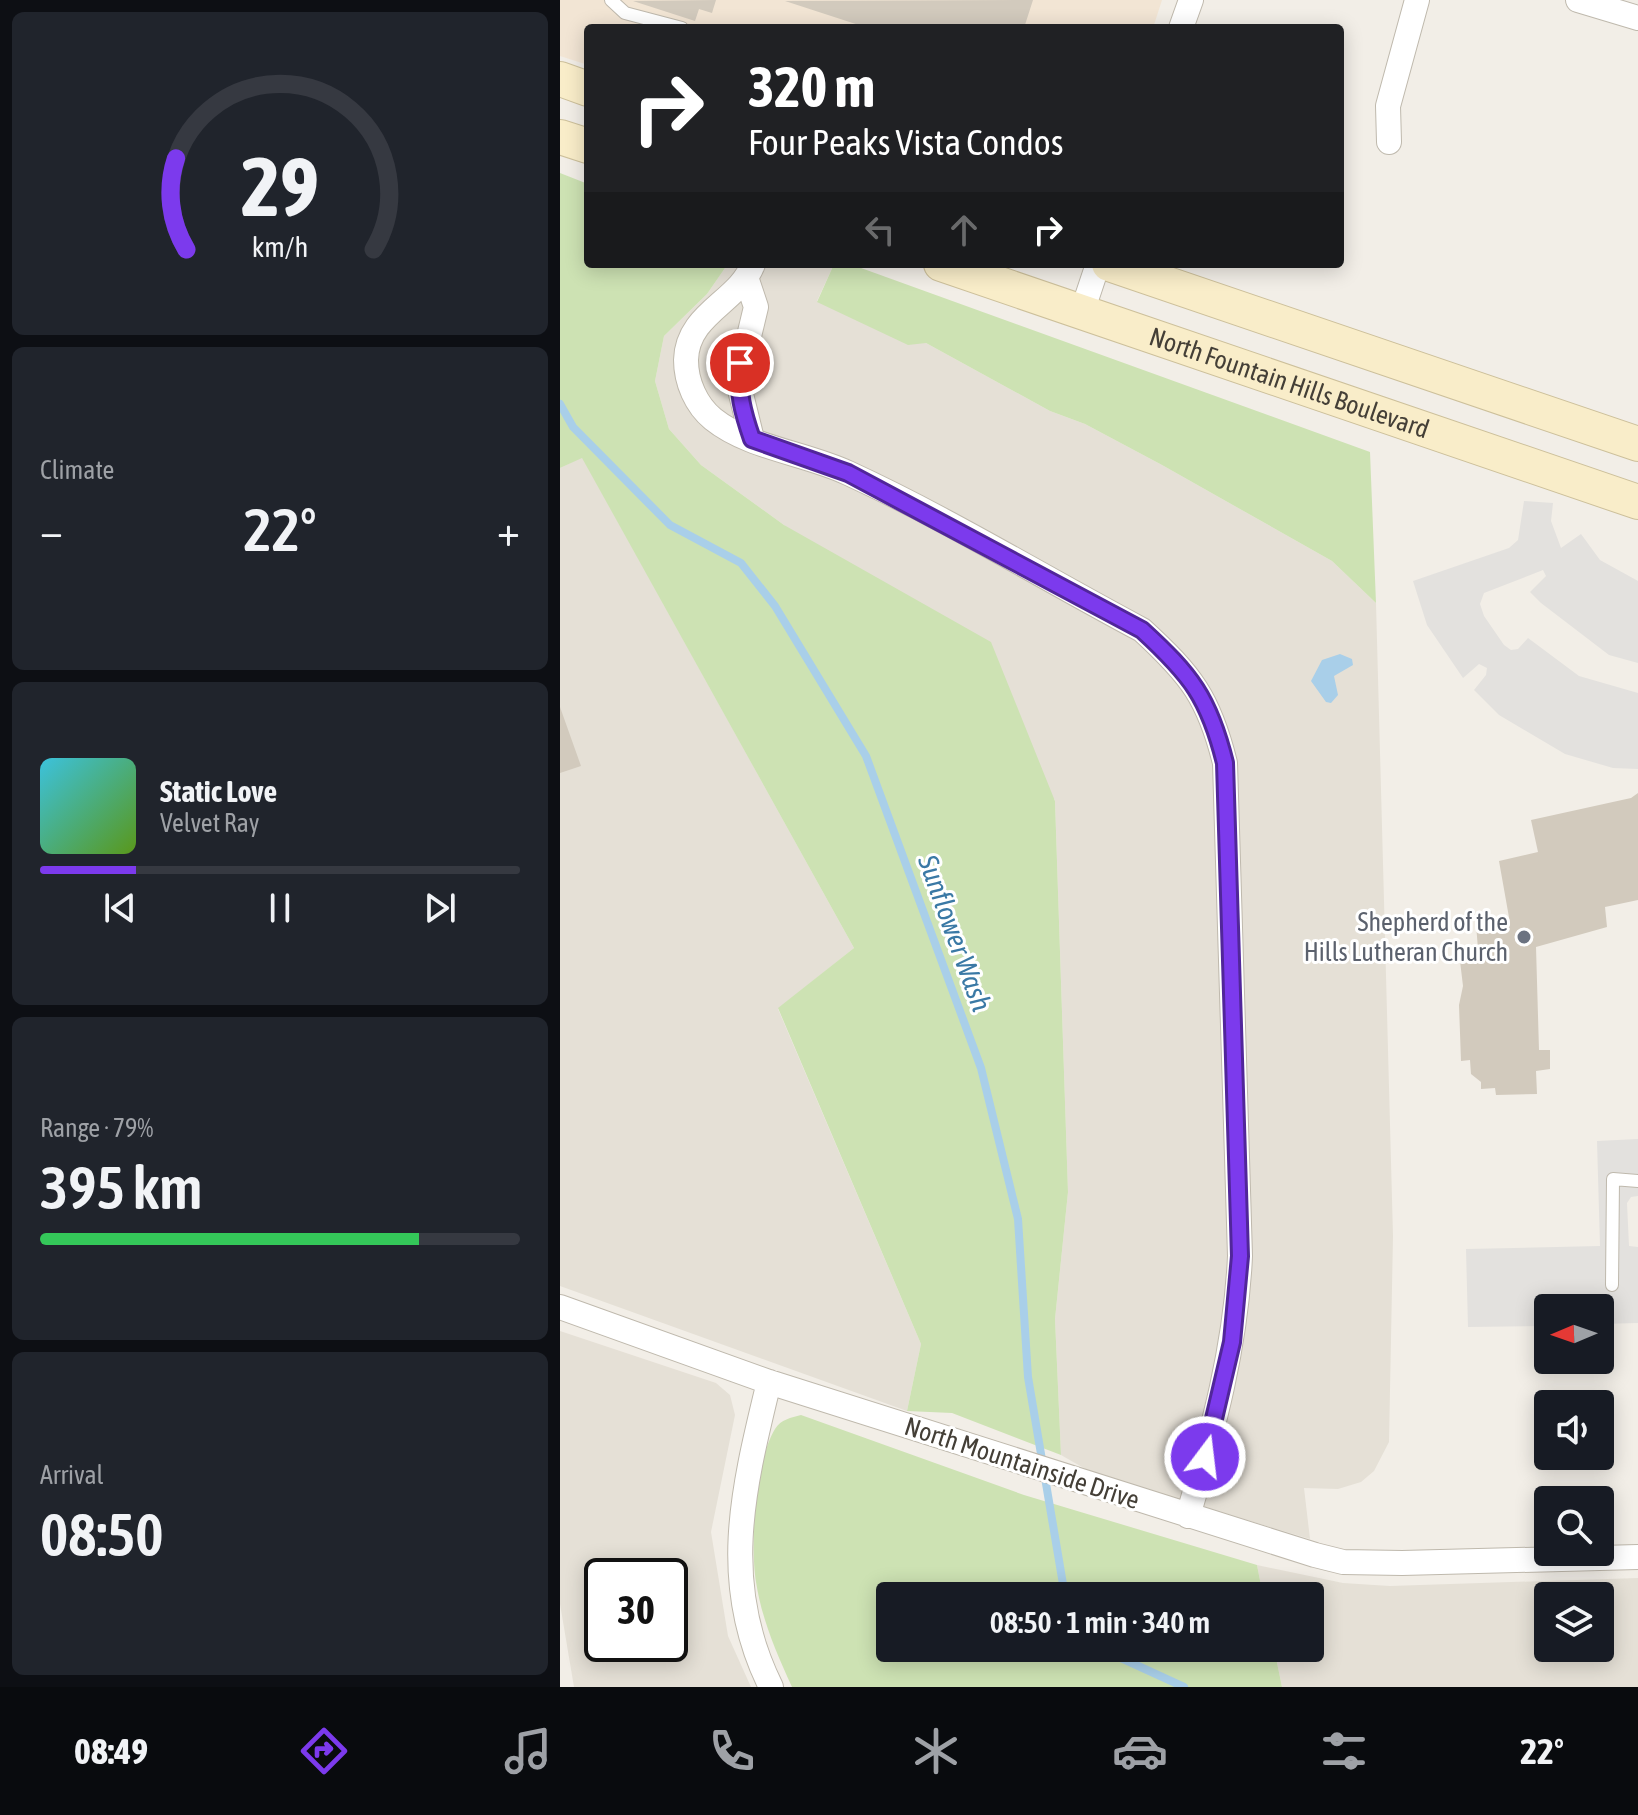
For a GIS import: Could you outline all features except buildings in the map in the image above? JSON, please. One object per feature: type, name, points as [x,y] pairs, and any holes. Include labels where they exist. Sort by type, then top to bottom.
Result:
[{"type":"main road","points":[[560,79],[584,88]]},
{"type":"main road","points":[[560,134],[584,133]]},
{"type":"main road","points":[[560,134],[584,144]]},
{"type":"main road","name":"North Fountain Hills Boulevard","points":[[953,268],[1638,502]]},
{"type":"main road","points":[[1121,268],[1638,444]]},
{"type":"street","points":[[1182,24],[1191,0]]},
{"type":"street","points":[[1389,142],[1388,106],[1417,0]]},
{"type":"street","points":[[1578,0],[1638,18]]},
{"type":"street","points":[[1082,312],[1097,268]]},
{"type":"street","points":[[750,272],[706,314],[689,343],[686,359],[692,392],[707,414],[728,429],[848,473],[1142,630],[1173,659],[1202,693],[1207,707],[1225,763],[1240,1256],[1238,1301],[1225,1383],[1188,1516]]},
{"type":"street","points":[[750,272],[756,307],[738,382],[752,439]]},
{"type":"street","name":"North Mountainside Drive","points":[[560,1307],[769,1382],[1282,1547],[1343,1562],[1638,1557]]},
{"type":"street","points":[[769,1382],[745,1478],[738,1558],[742,1606],[754,1654],[771,1687]]},
{"type":"lane","points":[[611,0],[625,13],[667,24]]},
{"type":"lane","points":[[1612,1285],[1613,1179],[1638,1181]]},
{"type":"shaded area","points":[[560,0],[1162,0],[1154,24],[584,24],[584,64],[560,56]]},
{"type":"shaded area","points":[[725,268],[832,268],[817,301],[917,343],[926,343],[1050,411],[1085,424],[1162,465],[1332,561],[1376,603],[1393,1236],[1389,1442],[1374,1471],[1361,1482],[1338,1489],[1304,1488],[1310,1539],[1096,1475],[1061,1455],[1055,1319],[1068,1192],[1055,800],[784,525],[701,465],[669,429],[655,381],[664,336],[707,294]]},
{"type":"shaded area","points":[[582,457],[854,948],[778,1009],[921,1344],[907,1411],[560,1286],[560,468]]},
{"type":"shaded area","points":[[1524,501],[1553,503],[1551,521],[1561,548],[1581,534],[1600,560],[1638,581],[1638,663],[1609,655],[1541,603],[1530,592],[1546,576],[1543,570],[1484,593],[1480,604],[1484,616],[1511,650],[1518,649],[1528,638],[1579,676],[1638,693],[1638,769],[1613,768],[1565,754],[1499,715],[1474,690],[1486,675],[1487,668],[1479,664],[1463,678],[1427,625],[1413,581],[1509,548],[1518,540]]},
{"type":"shaded area","points":[[1638,1139],[1638,1196],[1631,1197],[1627,1203],[1629,1246],[1638,1247],[1638,1323],[1614,1324],[1614,1294],[1534,1294],[1534,1326],[1468,1327],[1466,1249],[1600,1246],[1597,1141]]},
{"type":"shaded area","points":[[560,1331],[716,1383],[730,1395],[735,1415],[711,1532],[728,1636],[751,1687],[574,1687],[560,1604]]},
{"type":"shaded area","points":[[1257,1565],[1343,1583],[1390,1586],[1638,1578],[1638,1687],[1282,1687],[1277,1662],[1324,1662],[1324,1582],[1260,1582]]},
{"type":"green space","points":[[560,173],[584,182],[584,268],[725,268],[707,294],[664,336],[655,381],[669,429],[701,465],[784,525],[991,642],[1055,801],[1068,1192],[1055,1319],[1061,1455],[952,1413],[907,1411],[921,1344],[778,1008],[854,948],[582,458],[560,468]]},
{"type":"green space","points":[[832,268],[861,268],[1370,452],[1376,603],[1332,561],[1162,465],[1085,424],[1050,411],[926,343],[908,345],[817,302]]},
{"type":"green space","points":[[801,1415],[1024,1495],[1257,1565],[1260,1582],[876,1582],[876,1662],[1277,1662],[1282,1687],[792,1687],[770,1636],[754,1566],[754,1526],[763,1461],[775,1429],[786,1419]]},
{"type":"water","points":[[1340,654],[1352,659],[1353,665],[1334,676],[1338,695],[1331,703],[1326,702],[1311,681],[1322,660]]},
{"type":"waterway","name":"Sunflower Wash","points":[[560,404],[573,427],[670,525],[741,563],[775,606],[866,756],[981,1068],[1018,1219],[1028,1377],[1063,1582]]},
{"type":"waterway","name":"Sunflower Wash","points":[[1130,1662],[1184,1687]]},
{"type":"place","name":"Shepherd of the Hills Lutheran Church","points":[[1524,937]]},
{"type":"route","points":[[740,363],[738,382],[752,439],[811,457],[848,473],[1142,630],[1173,659],[1202,693],[1218,733],[1225,763],[1240,1256],[1238,1301],[1225,1383],[1205,1457]]}]
